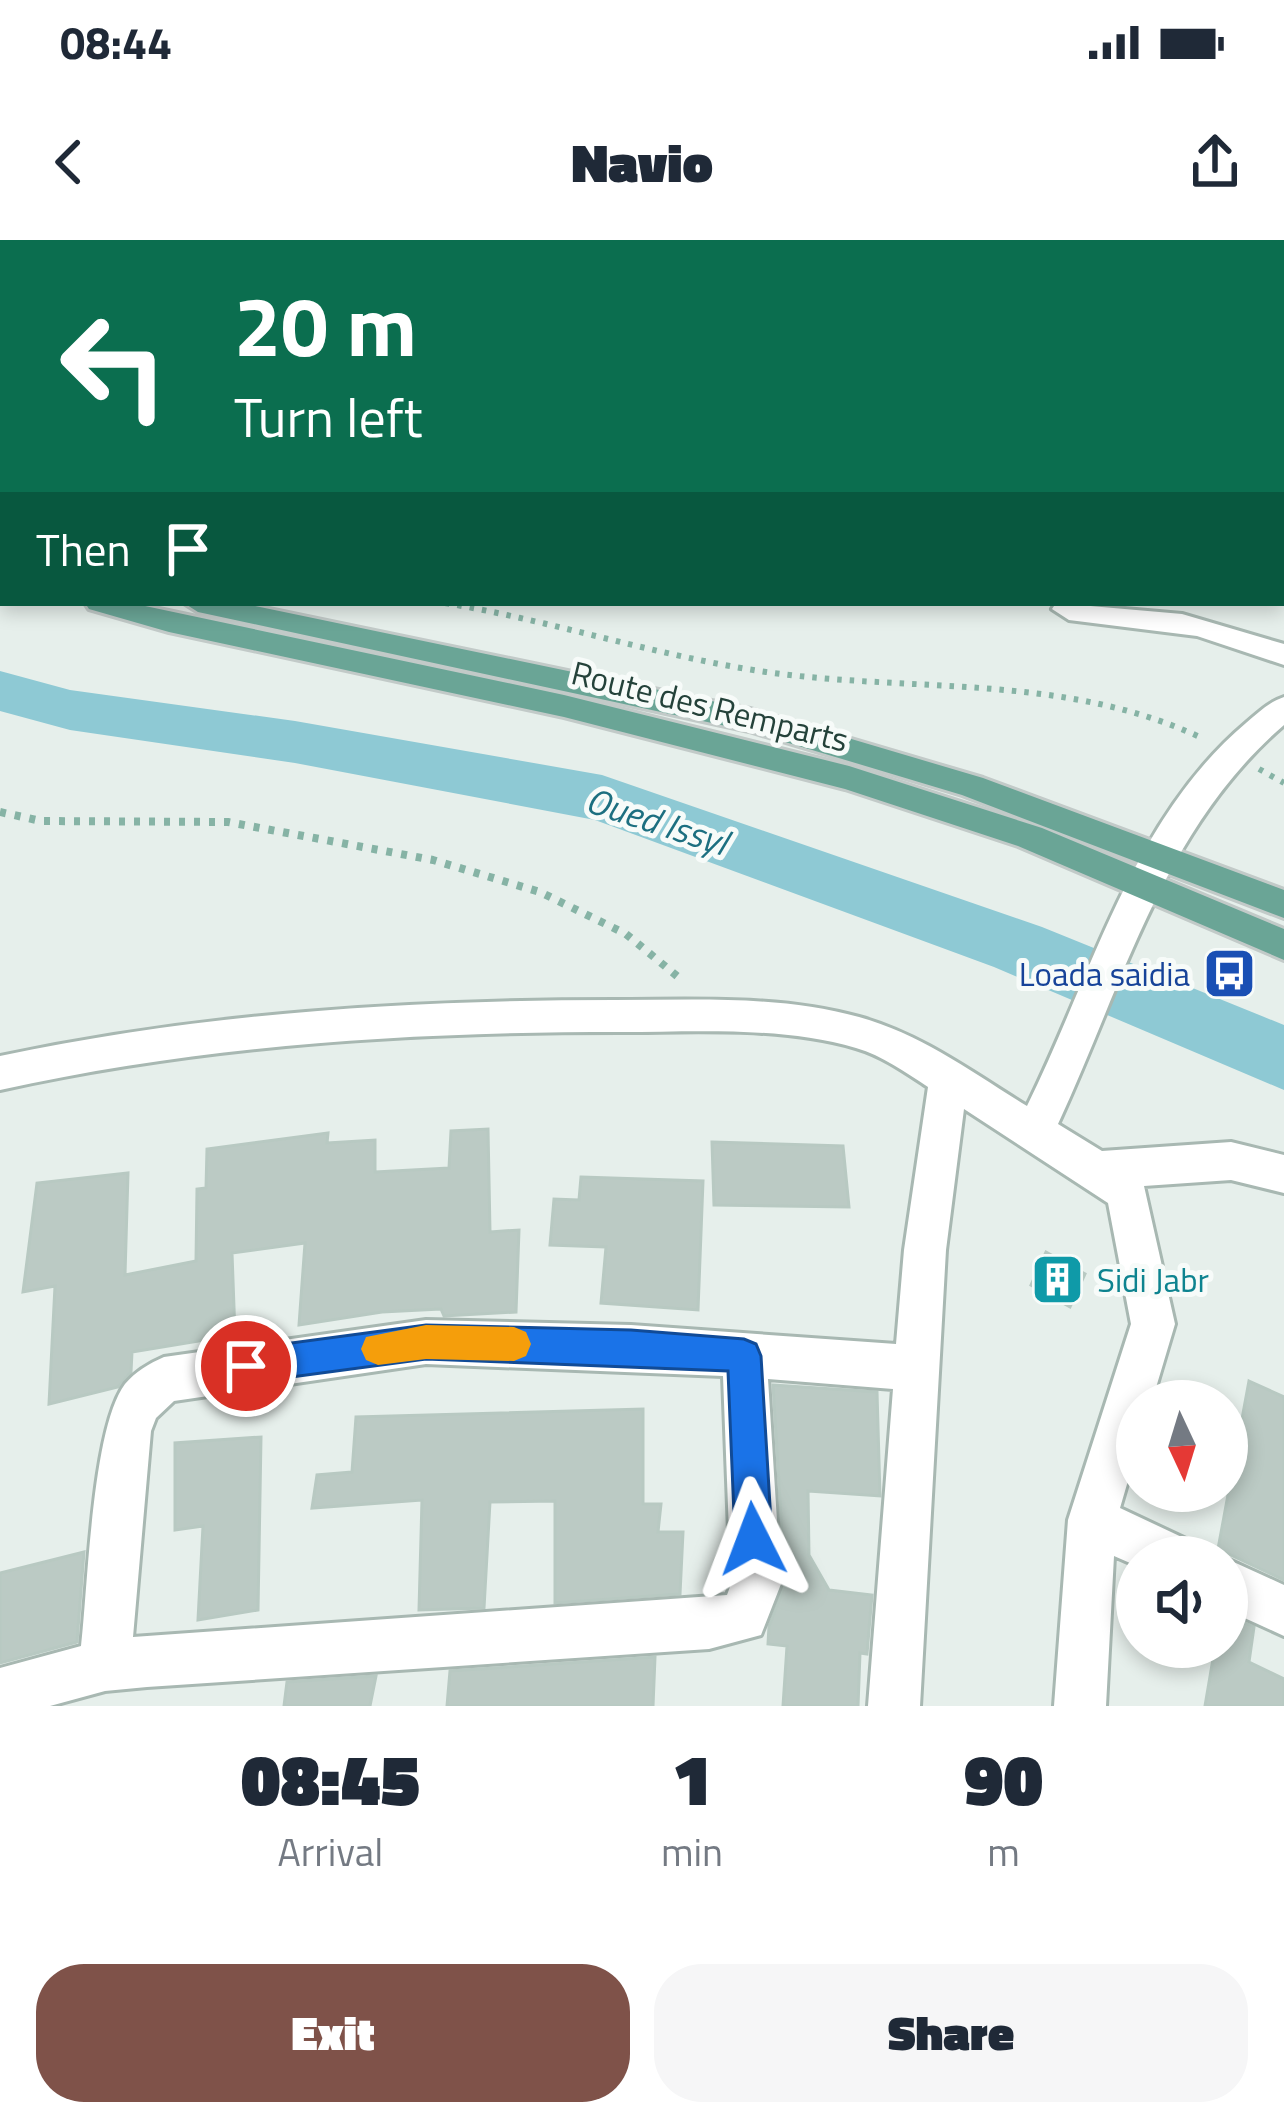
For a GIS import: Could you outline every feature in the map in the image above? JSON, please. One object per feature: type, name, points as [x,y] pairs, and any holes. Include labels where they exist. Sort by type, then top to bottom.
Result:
[{"type":"main road","name":"Route des Remparts","points":[[110,606],[744,748],[995,825],[1284,904]]},
{"type":"main road","name":"Route des Remparts","points":[[212,606],[750,720],[972,786],[1151,868],[1284,945]]},
{"type":"street","points":[[1066,609],[1103,621],[1161,620],[1209,628],[1284,655]]},
{"type":"street","points":[[1034,1132],[1069,1065],[1151,868],[1233,755],[1258,726],[1284,708]]},
{"type":"street","points":[[0,1073],[113,1049],[257,1029],[477,1016],[725,1017],[793,1019],[862,1032],[949,1077],[1097,1170],[1126,1195],[1154,1324],[1092,1520],[1080,1706]]},
{"type":"street","points":[[894,1706],[925,1250],[949,1077]]},
{"type":"street","points":[[1097,1170],[1231,1161],[1284,1174]]},
{"type":"street","points":[[104,1665],[128,1431],[140,1402],[164,1380],[426,1342],[631,1347],[917,1368]]},
{"type":"street","points":[[0,1694],[104,1665],[709,1624],[743,1617],[756,1584],[744,1356]]},
{"type":"street","points":[[1092,1520],[1126,1536]]},
{"type":"street","points":[[1248,1594],[1284,1611]]},
{"type":"path","points":[[464,606],[521,615],[595,640],[706,663],[884,685],[1090,695],[1170,721],[1284,783]]},
{"type":"path","points":[[0,812],[60,822],[228,823],[433,860],[540,892],[626,934],[725,1017]]},
{"type":"building","points":[[488,1129],[490,1232],[519,1230],[516,1312],[444,1316],[441,1309],[382,1312],[299,1325],[305,1243],[232,1253],[235,1335],[132,1352],[131,1372],[118,1387],[49,1404],[55,1286],[23,1292],[37,1183],[128,1173],[125,1275],[196,1261],[197,1189],[206,1188],[207,1149],[328,1133],[327,1143],[375,1140],[375,1172],[449,1168],[451,1131]]},
{"type":"building","points":[[712,1142],[843,1146],[849,1207],[714,1205]]},
{"type":"building","points":[[581,1177],[703,1181],[698,1310],[601,1303],[606,1247],[550,1245],[554,1199],[579,1200]]},
{"type":"building","name":"Sidi Jabr","points":[[1046,1252],[1085,1274],[1070,1307],[1031,1285]]},
{"type":"building","points":[[1249,1381],[1284,1397],[1284,1580],[1248,1563],[1248,1536],[1220,1536],[1225,1512],[1248,1512]]},
{"type":"building","points":[[773,1385],[877,1392],[880,1496],[808,1491],[809,1555],[829,1590],[872,1595],[867,1654],[860,1653],[858,1706],[783,1706],[787,1646],[768,1644],[769,1626],[785,1584]]},
{"type":"building","points":[[643,1409],[643,1504],[661,1504],[658,1532],[683,1532],[680,1594],[555,1603],[555,1501],[490,1502],[484,1608],[419,1610],[422,1500],[312,1508],[317,1475],[352,1472],[356,1417]]},
{"type":"building","points":[[261,1437],[258,1610],[198,1620],[203,1526],[175,1530],[175,1443]]},
{"type":"building","points":[[84,1552],[77,1642],[0,1663],[0,1573]]},
{"type":"building","points":[[1248,1624],[1254,1627],[1249,1662],[1284,1679],[1284,1706],[1205,1706],[1211,1668],[1248,1668]]},
{"type":"building","points":[[655,1657],[653,1706],[447,1706],[450,1671]]},
{"type":"building","points":[[376,1676],[370,1706],[284,1706],[287,1682]]},
{"type":"waterway","name":"Oued Issyl","points":[[0,691],[70,710],[295,742],[602,798],[1018,947],[1284,1058]]},
{"type":"slow traffic","points":[[378,1349],[426,1342],[514,1344]]},
{"type":"place","name":"Loada saidia","points":[[1229,974]]},
{"type":"place","name":"Sidi Jabr","points":[[1058,1280]]},
{"type":"route","points":[[246,1366],[426,1342],[631,1347],[744,1356],[753,1539]]}]
